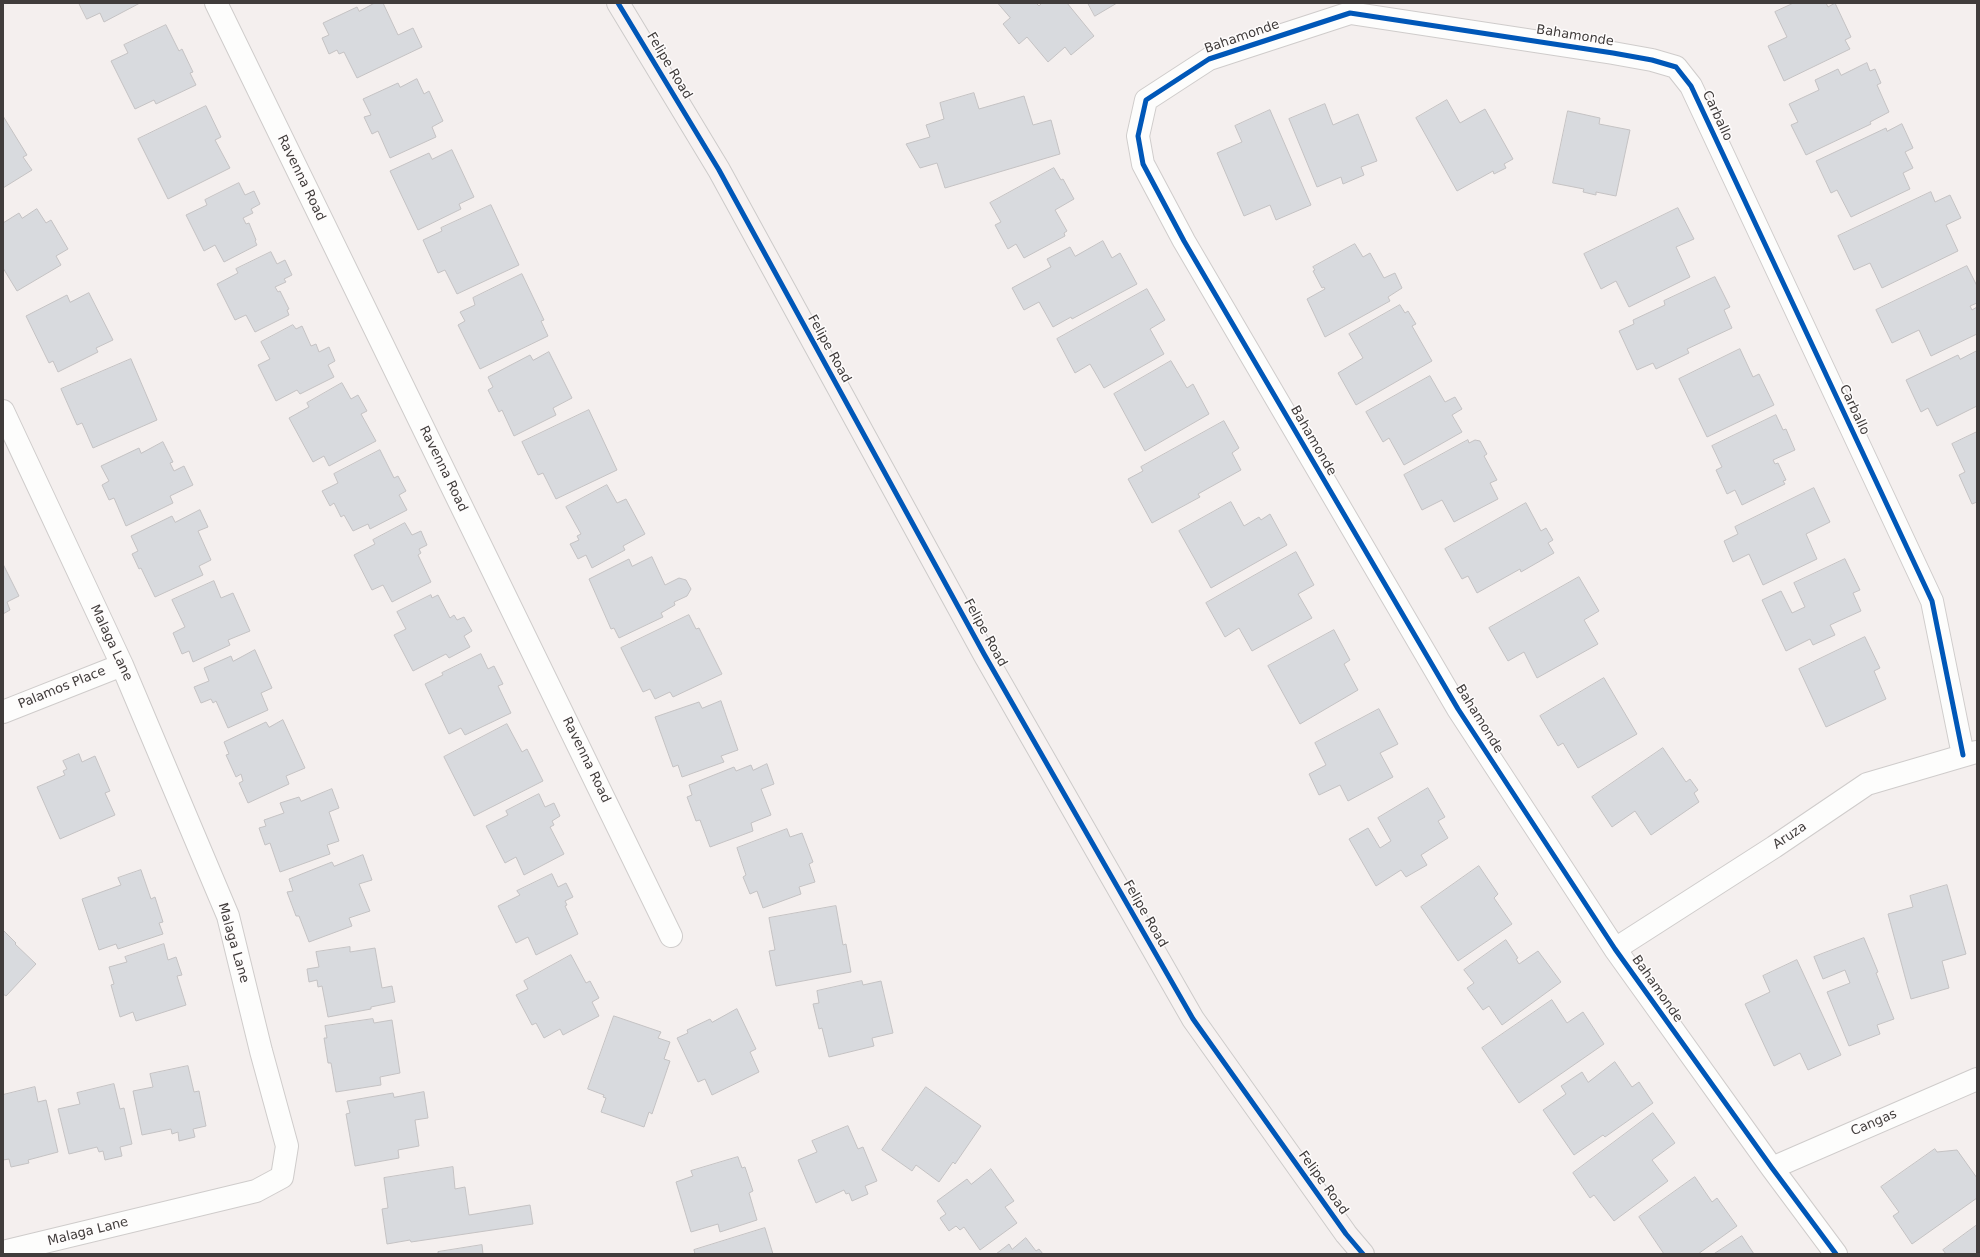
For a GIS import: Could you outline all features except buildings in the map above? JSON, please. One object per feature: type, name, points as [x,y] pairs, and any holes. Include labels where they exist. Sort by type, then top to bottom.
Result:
[{"type":"main road","name":"Felipe Road","points":[[618,3],[719,170],[984,654],[1192,1019],[1342,1228],[1363,1254]]},
{"type":"street","name":"Ravenna Road","points":[[216,3],[671,936]]},
{"type":"street","name":"Bahamonde","points":[[1691,86],[1676,67],[1652,60],[1497,34],[1350,13],[1210,59],[1146,100],[1138,136],[1142,164],[1184,242],[1458,709],[1616,949],[1772,1168],[1836,1254]]},
{"type":"street","name":"Carballo","points":[[1691,86],[1932,602],[1970,753]]},
{"type":"street","name":"Malaga Lane","points":[[3,411],[122,664],[228,916],[261,1051],[287,1146],[282,1177],[256,1191],[3,1252]]},
{"type":"street","name":"Palamos Place","points":[[3,712],[122,664]]},
{"type":"street","name":"Aruza","points":[[1616,949],[1774,847],[1867,784],[1970,753]]},
{"type":"street","name":"Cangas","points":[[1772,1168],[1977,1079]]},
{"type":"cycle path","points":[[618,3],[719,170],[984,654],[1193,1019],[1346,1234],[1363,1254]]},
{"type":"cycle path","points":[[1836,1254],[1772,1168],[1615,949],[1458,709],[1184,241],[1143,164],[1138,136],[1146,100],[1209,59],[1350,13],[1613,53],[1652,60],[1676,67],[1691,86],[1932,601],[1963,755]]}]
